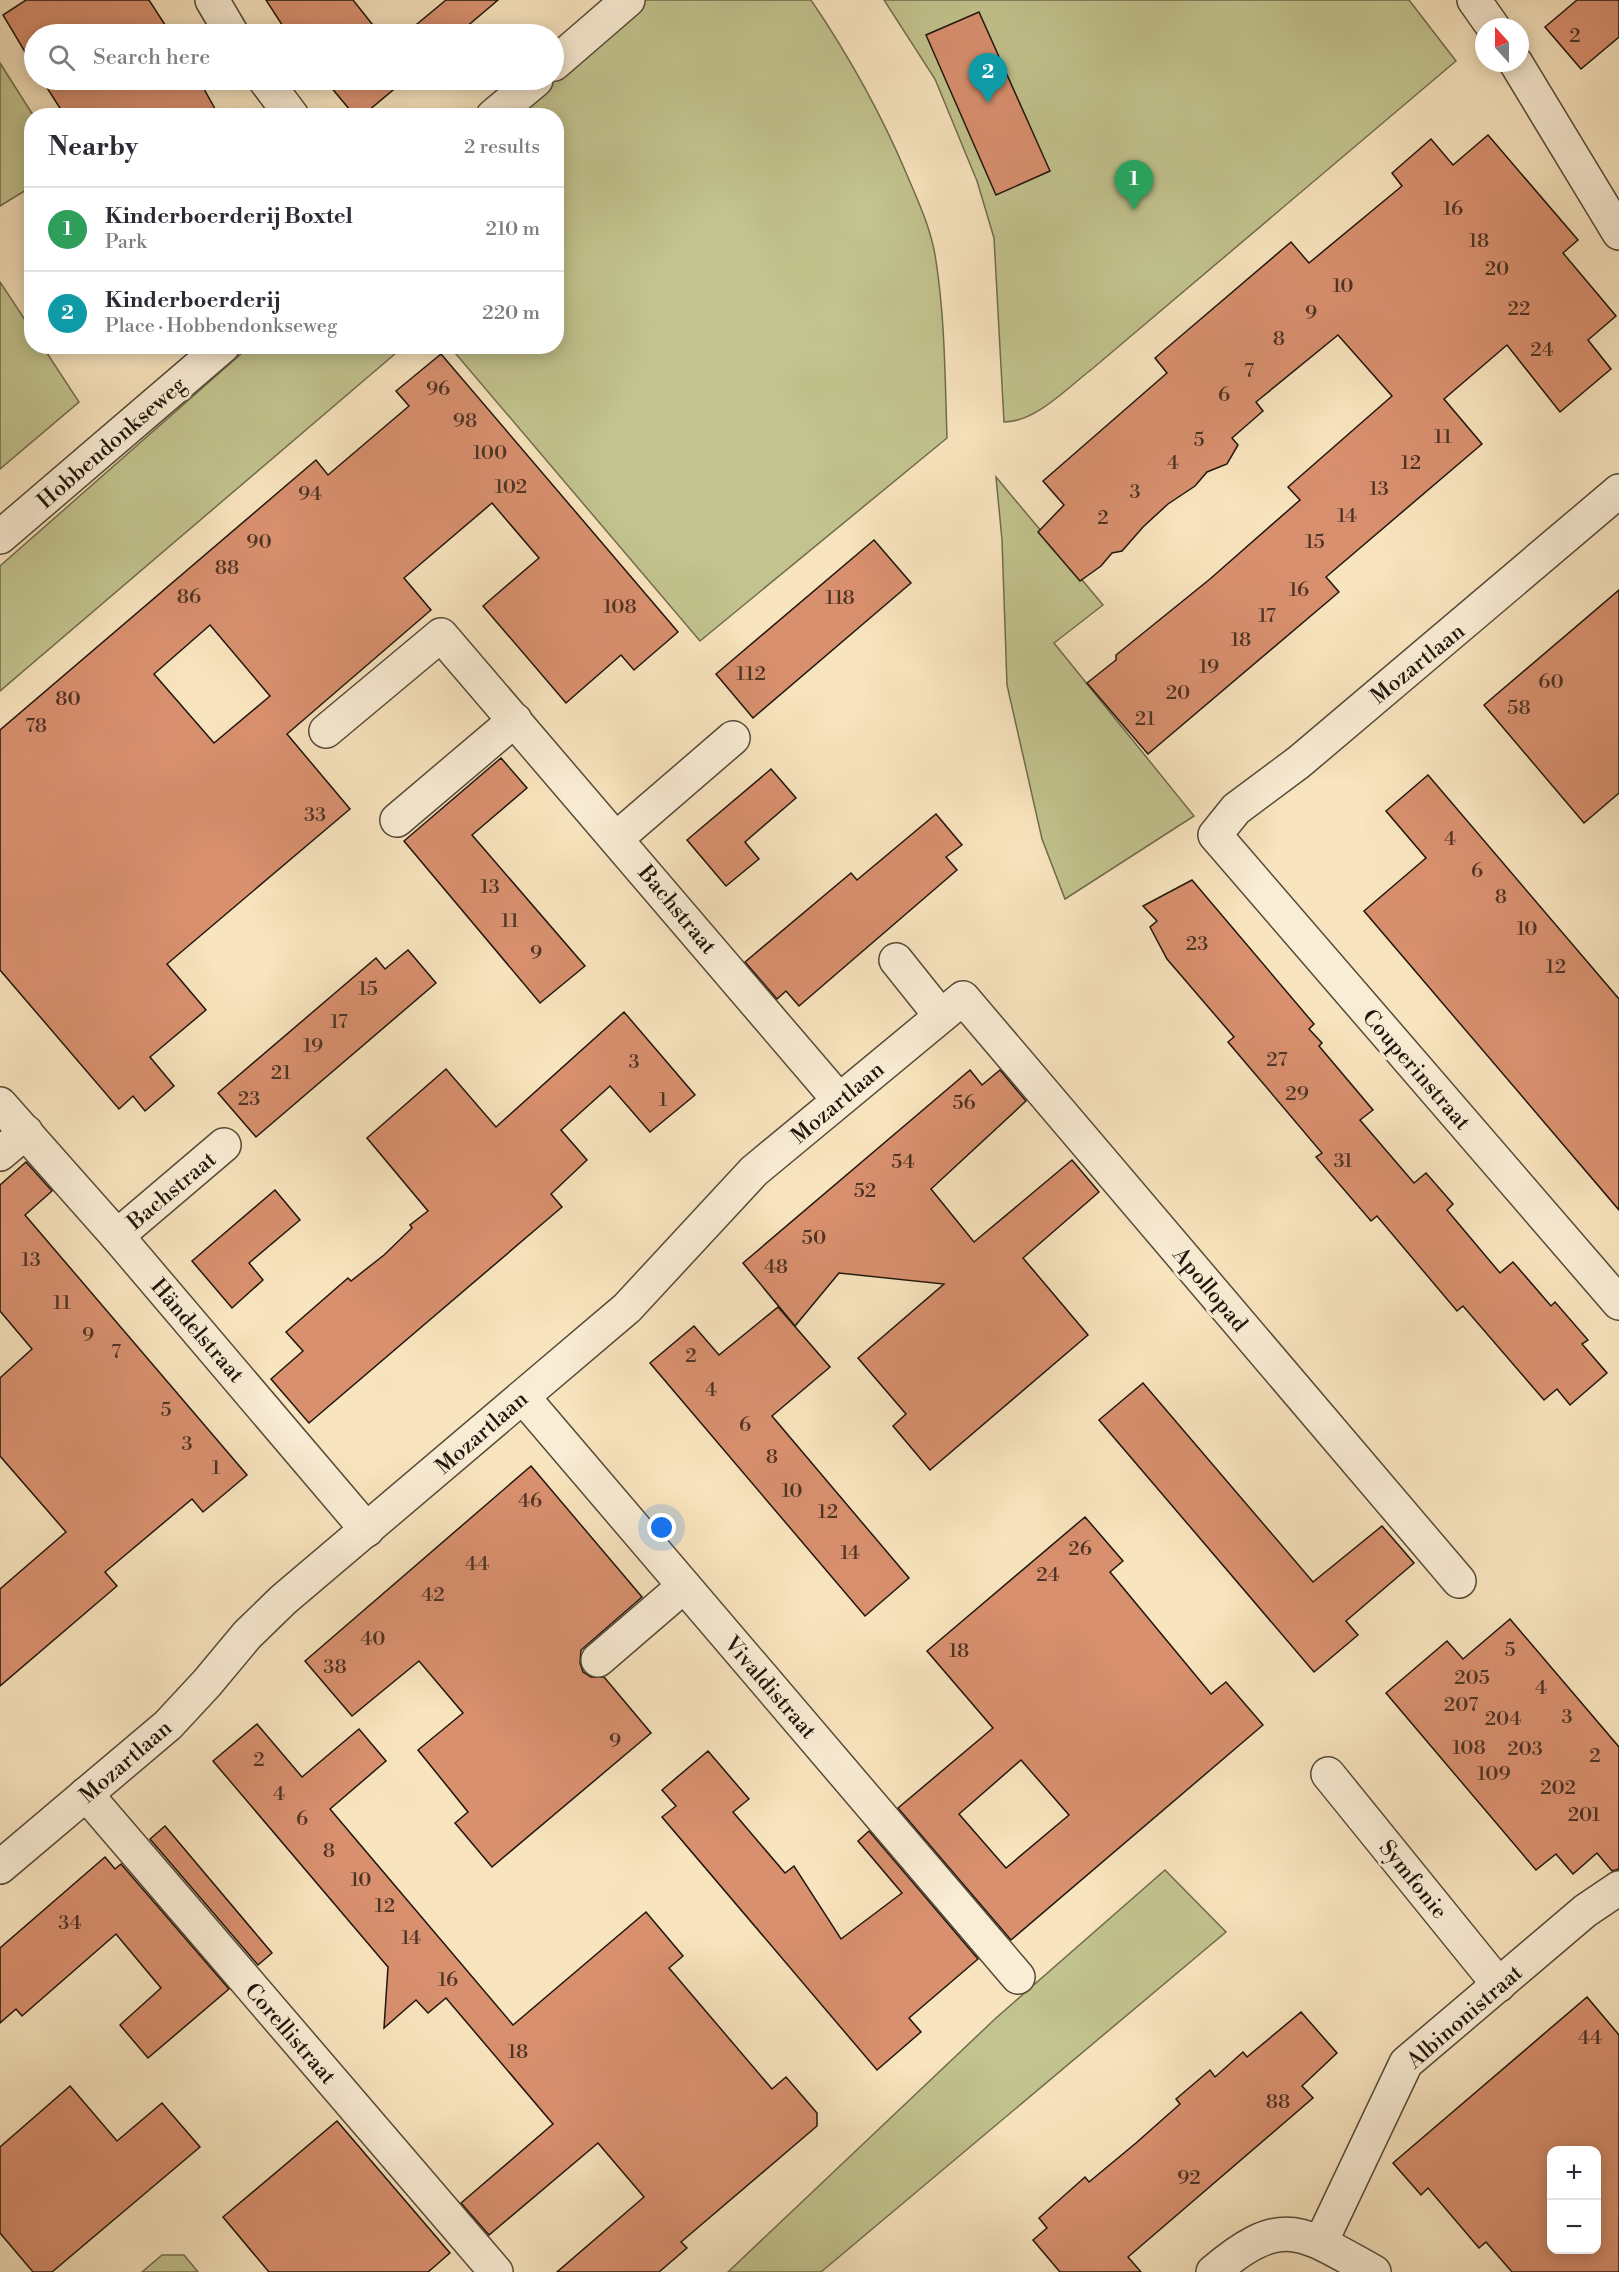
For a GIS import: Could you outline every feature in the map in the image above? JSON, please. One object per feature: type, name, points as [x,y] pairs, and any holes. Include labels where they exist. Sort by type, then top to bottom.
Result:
[{"type":"street","points":[[212,0],[226,24]]},
{"type":"street","points":[[564,55],[628,0]]},
{"type":"street","points":[[1521,72],[1619,233]]},
{"type":"street","points":[[272,90],[286,108]]},
{"type":"street","points":[[503,108],[524,90]]},
{"type":"street","name":"Hobbendonkseweg","points":[[0,537],[214,354]]},
{"type":"street","name":"Mozartlaan","points":[[1215,835],[1236,809],[1299,762],[1619,491]]},
{"type":"street","name":"Bachstraat","points":[[326,731],[441,635],[839,1100]]},
{"type":"street","points":[[397,820],[515,720]]},
{"type":"street","points":[[617,838],[732,738]]},
{"type":"street","name":"Couperinstraat","points":[[1215,835],[1619,1303]]},
{"type":"street","name":"Apollopad","points":[[896,960],[952,1007],[1459,1581]]},
{"type":"street","name":"Mozartlaan","points":[[0,1867],[168,1725],[247,1635],[284,1600],[627,1308],[754,1171],[952,1007]]},
{"type":"street","name":"Händelstraat","points":[[0,1104],[117,1236],[367,1530]]},
{"type":"street","points":[[0,1154],[26,1132]]},
{"type":"street","name":"Bachstraat","points":[[117,1236],[224,1145]]},
{"type":"street","name":"Vivaldistraat","points":[[523,1396],[1018,1977]]},
{"type":"street","points":[[598,1660],[684,1586]]},
{"type":"street","name":"Symfonie","points":[[1328,1774],[1499,1985]]},
{"type":"street","name":"Corellistraat","points":[[86,1794],[496,2272]]},
{"type":"street","name":"Albinonistraat","points":[[1321,2242],[1406,2063],[1585,1911],[1619,1888]]},
{"type":"street","points":[[1214,2272],[1243,2247],[1271,2235],[1295,2234],[1321,2242],[1374,2272]]},
{"type":"green space","points":[[643,0],[811,0],[864,85],[886,129],[916,196],[934,250],[941,305],[947,438],[700,641],[456,354],[564,354],[564,108],[520,108],[540,90],[564,90],[564,69]]},
{"type":"green space","points":[[884,0],[1409,0],[1456,61],[1062,394],[1028,416],[1004,422],[994,238],[977,181],[935,79]]},
{"type":"green space","points":[[0,63],[29,108],[24,108],[24,191],[0,206]]},
{"type":"green space","points":[[0,282],[24,318],[24,354],[48,354],[79,402],[0,469]]},
{"type":"green space","points":[[241,354],[395,354],[0,691],[0,566]]},
{"type":"green space","points":[[996,477],[1103,605],[1054,643],[1194,816],[1065,899],[1042,839],[1007,685],[1002,540]]},
{"type":"green space","points":[[1165,1870],[1226,1932],[821,2272],[728,2272],[996,2018]]},
{"type":"green space","points":[[162,2255],[184,2255],[198,2272],[142,2272]]},
{"type":"building","points":[[26,0],[149,0],[165,24],[24,24],[24,50],[3,15]]},
{"type":"building","points":[[266,0],[353,0],[372,24],[282,24]]},
{"type":"building","points":[[446,0],[498,0],[470,24],[417,24]]},
{"type":"building","points":[[1577,0],[1619,0],[1619,37],[1581,69],[1545,27]]},
{"type":"building","points":[[979,12],[1050,171],[996,195],[926,35]]},
{"type":"building","points":[[48,90],[205,90],[215,108],[60,108]]},
{"type":"building","points":[[333,90],[393,90],[372,108],[348,108]]},
{"type":"building","points":[[1488,135],[1578,240],[1563,253],[1616,316],[1588,340],[1611,369],[1560,412],[1507,345],[1444,399],[1482,444],[1326,577],[1339,592],[1148,754],[1087,683],[1116,660],[1116,655],[1210,579],[1300,500],[1288,487],[1392,396],[1338,335],[1256,402],[1263,411],[1232,438],[1238,445],[1227,464],[1207,472],[1195,486],[1168,504],[1143,527],[1122,551],[1112,553],[1101,566],[1080,581],[1038,532],[1064,505],[1043,481],[1167,373],[1155,358],[1291,242],[1309,263],[1402,186],[1392,173],[1431,139],[1453,165]]},
{"type":"building","points":[[441,354],[678,632],[634,670],[621,655],[566,703],[483,606],[539,558],[492,503],[404,578],[431,610],[287,734],[350,809],[167,964],[206,1010],[150,1057],[174,1086],[145,1111],[133,1096],[119,1109],[0,970],[0,730],[316,460],[328,475],[409,406],[396,391]],"holes":[[[210,625],[270,696],[214,743],[154,674]]]},
{"type":"building","points":[[874,540],[911,583],[753,718],[716,674]]},
{"type":"building","points":[[1619,590],[1619,793],[1584,823],[1484,705]]},
{"type":"building","points":[[501,758],[527,788],[472,835],[585,966],[540,1003],[404,841]]},
{"type":"building","points":[[771,769],[796,798],[745,842],[759,859],[726,886],[687,840]]},
{"type":"building","points":[[1428,775],[1619,999],[1619,1210],[1364,911],[1426,858],[1386,811]]},
{"type":"building","points":[[936,814],[962,845],[946,857],[957,870],[799,1006],[786,991],[777,999],[745,962],[851,873],[857,880]]},
{"type":"building","points":[[1192,880],[1314,1024],[1309,1029],[1322,1043],[1319,1046],[1373,1110],[1360,1120],[1414,1183],[1426,1173],[1453,1204],[1447,1210],[1500,1273],[1513,1262],[1551,1306],[1555,1302],[1588,1340],[1582,1344],[1607,1373],[1570,1405],[1557,1389],[1544,1400],[1463,1306],[1457,1311],[1377,1216],[1371,1221],[1316,1157],[1322,1153],[1228,1042],[1234,1037],[1167,959],[1150,927],[1157,921],[1143,906]]},
{"type":"building","points":[[408,950],[436,983],[256,1137],[218,1093],[376,958],[385,969]]},
{"type":"building","points":[[624,1012],[695,1095],[650,1132],[610,1086],[561,1130],[587,1160],[551,1194],[562,1207],[309,1423],[271,1379],[303,1351],[286,1332],[348,1278],[351,1281],[384,1255],[412,1228],[410,1225],[428,1211],[367,1138],[446,1069],[496,1127]]},
{"type":"building","points":[[970,1070],[982,1085],[1000,1070],[1026,1101],[931,1189],[974,1242],[1072,1160],[1099,1192],[1023,1258],[1088,1335],[930,1470],[893,1426],[906,1414],[858,1358],[944,1284],[839,1273],[795,1326],[743,1263]]},
{"type":"building","points":[[26,1162],[52,1191],[25,1215],[247,1475],[203,1512],[192,1499],[105,1572],[117,1586],[0,1686],[0,1589],[66,1532],[0,1456],[0,1378],[32,1349],[0,1311],[0,1185]]},
{"type":"building","points":[[275,1190],[300,1220],[249,1263],[263,1280],[232,1308],[192,1261]]},
{"type":"building","points":[[778,1307],[830,1367],[772,1416],[909,1578],[865,1616],[650,1363],[694,1326],[719,1355]]},
{"type":"building","points":[[1143,1383],[1313,1582],[1382,1526],[1414,1563],[1346,1621],[1358,1635],[1314,1672],[1099,1420]]},
{"type":"building","points":[[531,1466],[642,1597],[581,1650],[580,1663],[583,1672],[591,1677],[604,1677],[651,1733],[492,1867],[455,1823],[468,1812],[418,1750],[463,1713],[419,1661],[352,1716],[305,1661]]},
{"type":"building","points":[[1085,1517],[1123,1561],[1110,1572],[1211,1694],[1226,1682],[1263,1725],[1011,1940],[898,1808],[993,1728],[927,1651]],"holes":[[[1021,1760],[1069,1815],[1006,1868],[959,1814]]]},
{"type":"building","points":[[1510,1619],[1619,1747],[1619,1869],[1612,1871],[1597,1853],[1573,1874],[1556,1854],[1536,1870],[1386,1693],[1447,1641],[1463,1659]]},
{"type":"building","points":[[257,1724],[302,1777],[359,1729],[386,1761],[330,1809],[513,2025],[646,1912],[683,1956],[669,1968],[772,2089],[786,2077],[817,2113],[817,2126],[681,2242],[687,2248],[659,2272],[557,2272],[644,2197],[598,2143],[489,2235],[461,2203],[553,2124],[446,1998],[428,2013],[416,2000],[384,2028],[388,1967],[213,1761]]},
{"type":"building","points":[[708,1751],[749,1799],[733,1812],[785,1873],[794,1866],[841,1939],[902,1893],[858,1841],[869,1831],[978,1959],[909,2018],[921,2032],[877,2070],[662,1817],[676,1806],[662,1790]]},
{"type":"building","points":[[165,1826],[272,1953],[258,1965],[150,1839]]},
{"type":"building","points":[[105,1857],[115,1869],[121,1864],[229,1989],[148,2058],[120,2025],[161,1988],[116,1934],[22,2016],[16,2009],[0,2023],[0,1948]]},
{"type":"building","points":[[1587,1997],[1619,2035],[1619,2272],[1512,2272],[1486,2242],[1479,2248],[1428,2188],[1421,2195],[1393,2163]]},
{"type":"building","points":[[1301,2012],[1337,2053],[1302,2086],[1313,2098],[1128,2257],[1141,2272],[1060,2272],[1033,2240],[1047,2228],[1039,2218],[1085,2177],[1089,2182],[1136,2143],[1180,2104],[1176,2099],[1210,2070],[1215,2077],[1243,2052],[1247,2057]]},
{"type":"building","points":[[70,2086],[117,2141],[162,2103],[200,2147],[52,2272],[33,2272],[0,2233],[0,2147]]},
{"type":"building","points":[[337,2121],[450,2253],[428,2272],[269,2272],[223,2217]]},
{"type":"place","name":"Kinderboerderij","points":[[988,103]]},
{"type":"place","name":"Kinderboerderij Boxtel","points":[[1134,210]]}]
